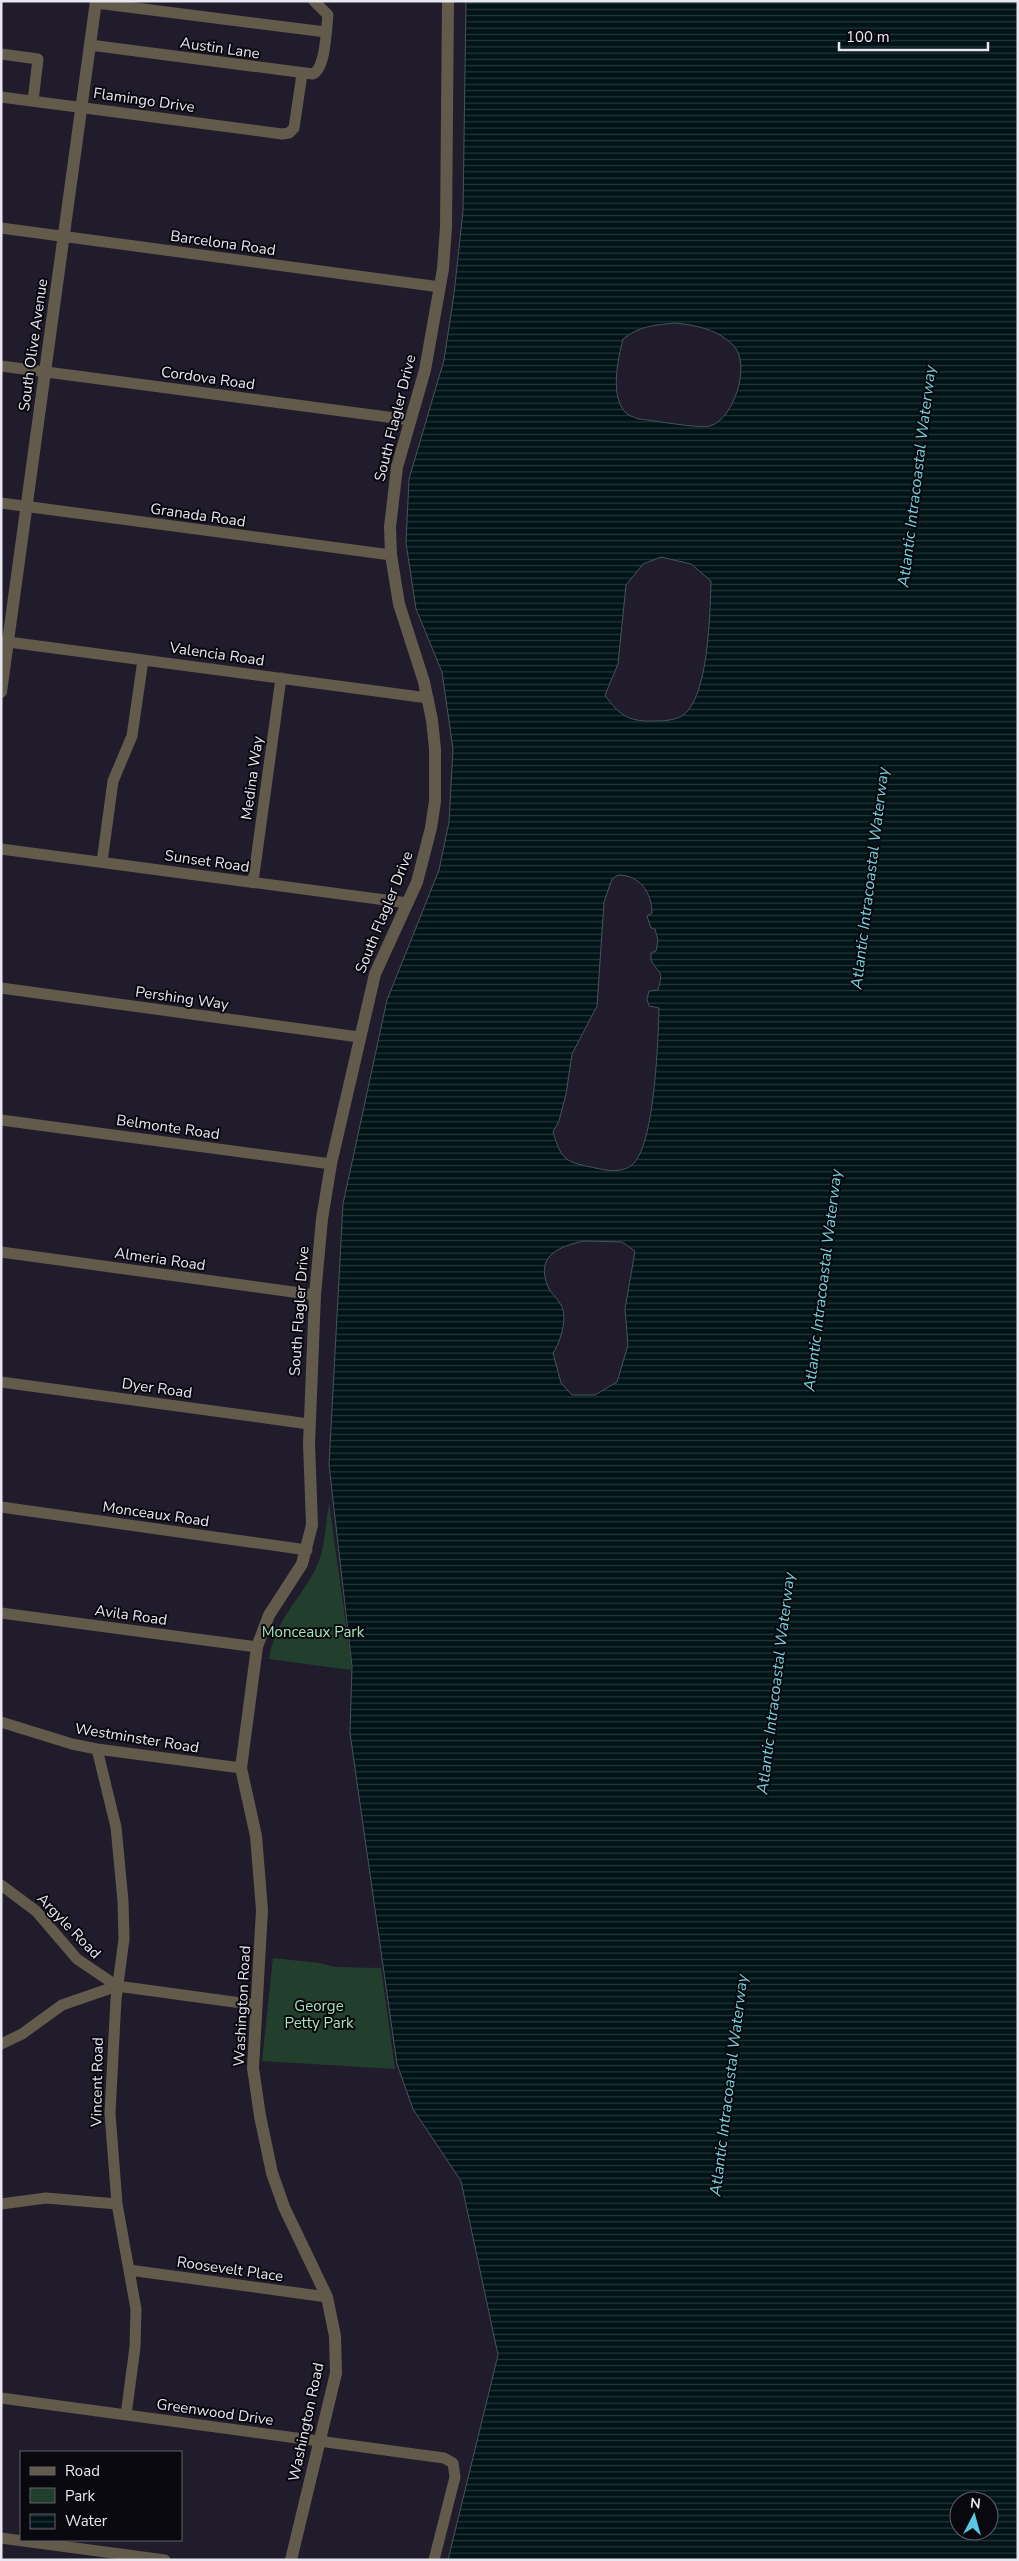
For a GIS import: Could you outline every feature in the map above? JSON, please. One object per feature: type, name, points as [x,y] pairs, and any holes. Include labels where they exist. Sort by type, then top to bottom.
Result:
[{"type":"street","points":[[302,74],[313,74],[318,71],[324,46],[328,15],[314,1]]},
{"type":"street","name":"South Flagler Drive","points":[[257,1647],[269,1615],[298,1572],[307,1550],[313,1508],[309,1424],[315,1295],[322,1219],[331,1164],[375,974],[408,904],[425,855],[434,801],[435,749],[428,698],[399,604],[392,555],[392,497],[398,460],[424,370],[440,287],[446,227],[448,1]]},
{"type":"street","points":[[96,2],[326,32]]},
{"type":"street","name":"South Olive Avenue","points":[[1,692],[5,641],[27,507],[96,2]]},
{"type":"street","name":"Austin Lane","points":[[90,45],[302,74]]},
{"type":"street","points":[[1,54],[38,59],[34,101]]},
{"type":"street","name":"Flamingo Drive","points":[[1,96],[282,134],[289,133],[294,128],[302,74]]},
{"type":"street","name":"Barcelona Road","points":[[1,228],[440,287]]},
{"type":"street","name":"Cordova Road","points":[[1,366],[410,420]]},
{"type":"street","name":"Granada Road","points":[[1,503],[392,555]]},
{"type":"street","name":"Valencia Road","points":[[5,641],[428,698]]},
{"type":"street","points":[[102,862],[113,781],[132,736],[143,660]]},
{"type":"street","name":"Medina Way","points":[[253,882],[281,678]]},
{"type":"street","name":"Sunset Road","points":[[1,849],[408,904]]},
{"type":"street","name":"Pershing Way","points":[[1,988],[359,1037]]},
{"type":"street","name":"Belmonte Road","points":[[1,1120],[331,1164]]},
{"type":"street","name":"Almeria Road","points":[[1,1252],[315,1295]]},
{"type":"street","name":"Dyer Road","points":[[1,1382],[309,1424]]},
{"type":"street","name":"Monceaux Road","points":[[1,1507],[307,1550]]},
{"type":"street","name":"Avila Road","points":[[1,1613],[257,1647]]},
{"type":"street","name":"Washington Road","points":[[257,1647],[240,1768],[256,1836],[262,1910],[262,1949],[256,2005],[253,2068],[265,2148],[284,2207],[327,2297],[335,2336],[336,2373],[291,2560]]},
{"type":"street","name":"Westminster Road","points":[[1,1722],[72,1744],[97,1749],[240,1768]]},
{"type":"street","name":"Vincent Road","points":[[97,1749],[116,1827],[120,1860],[124,1939],[117,1986],[110,2070],[110,2113],[117,2204],[136,2309],[136,2332],[126,2415]]},
{"type":"street","name":"Argyle Road","points":[[1,1885],[36,1912],[77,1959],[117,1986]]},
{"type":"street","points":[[1,2044],[22,2034],[62,2005],[117,1986],[256,2005]]},
{"type":"street","points":[[1,2204],[46,2198],[117,2204]]},
{"type":"street","name":"Roosevelt Place","points":[[129,2270],[327,2297]]},
{"type":"street","name":"Greenwood Drive","points":[[1,2398],[444,2458],[453,2463],[455,2477],[434,2560]]},
{"type":"street","points":[[1,2538],[20,2541]]},
{"type":"street","points":[[23,2541],[165,2560]]},
{"type":"green space","name":"Monceaux Park","points":[[329,1503],[351,1670],[269,1659],[272,1645],[282,1622],[319,1562]]},
{"type":"green space","name":"George Petty Park","points":[[273,1958],[319,1963],[335,1967],[381,1968],[395,2069],[262,2061]]},
{"type":"water","name":"Atlantic Intracoastal Waterway","points":[[466,1],[1018,1],[1018,2560],[448,2560],[498,2355],[461,2181],[413,2109],[397,2064],[350,1733],[352,1666],[329,1465],[343,1204],[387,1000],[439,870],[449,822],[453,749],[442,672],[416,609],[406,543],[409,479],[444,360],[454,294],[463,211]],"holes":[[[675,323],[691,325],[714,332],[734,346],[739,355],[741,366],[740,378],[733,403],[719,421],[710,426],[704,427],[638,419],[628,415],[621,407],[616,378],[623,339],[641,329]],[[661,557],[691,564],[711,581],[709,632],[703,674],[691,707],[682,716],[671,720],[636,720],[624,715],[614,707],[605,695],[618,664],[626,585],[643,564]],[[618,875],[633,878],[643,886],[650,899],[652,913],[647,916],[651,928],[655,929],[658,940],[656,951],[651,953],[651,960],[660,973],[661,979],[658,990],[649,991],[647,999],[649,1006],[659,1008],[654,1091],[646,1137],[640,1154],[632,1165],[623,1170],[612,1170],[569,1161],[561,1153],[553,1132],[559,1121],[566,1094],[572,1054],[597,1006],[604,902],[612,879]],[[583,1241],[622,1242],[635,1251],[625,1309],[628,1345],[617,1382],[595,1395],[572,1395],[561,1383],[553,1353],[561,1336],[564,1317],[562,1307],[548,1287],[545,1276],[547,1260],[552,1254],[566,1246]]]}]
